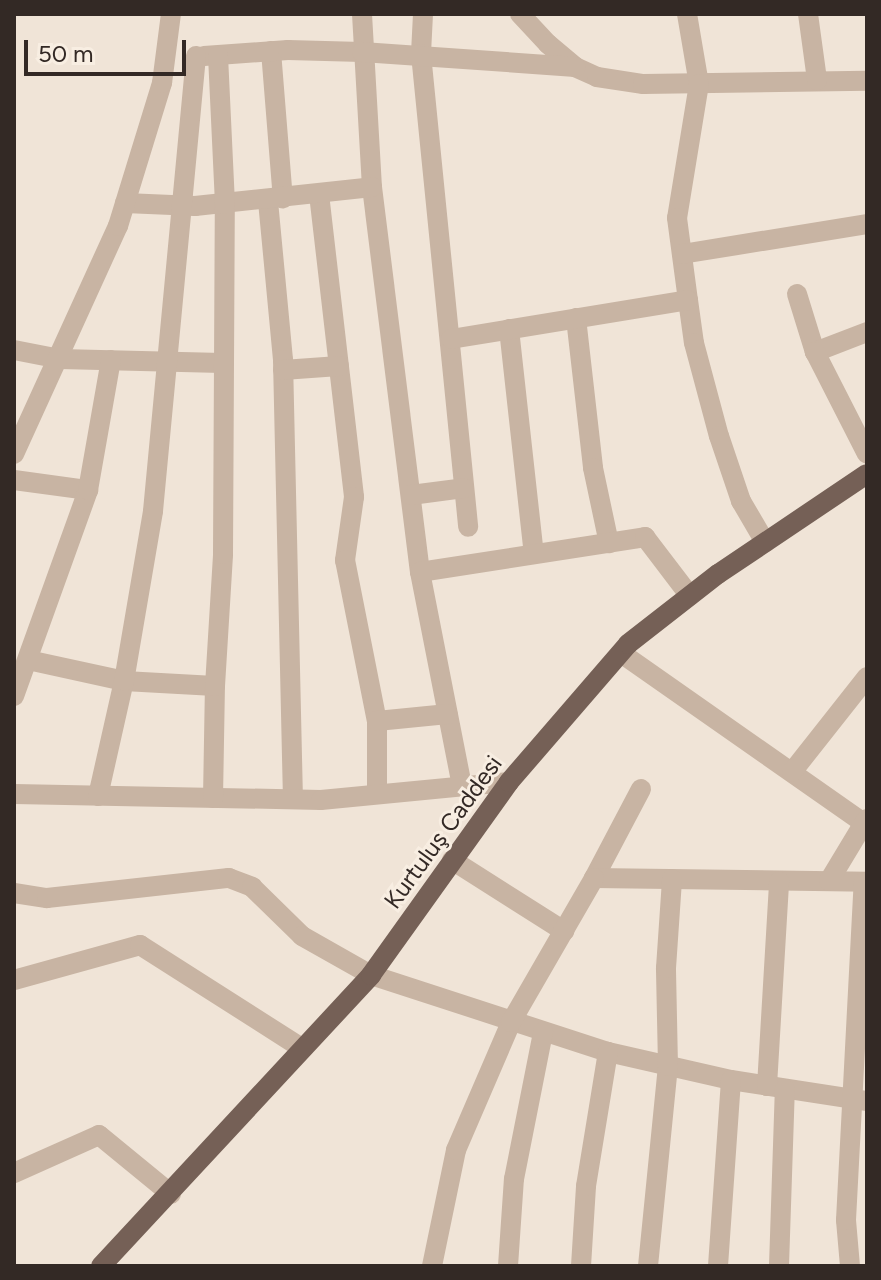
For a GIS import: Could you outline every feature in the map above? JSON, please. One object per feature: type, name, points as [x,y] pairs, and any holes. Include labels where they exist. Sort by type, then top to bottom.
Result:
[{"type":"main road","name":"Kurtuluş Caddesi","points":[[101,1266],[371,975],[509,782],[621,653],[690,596],[867,474]]},
{"type":"street","points":[[14,454],[60,359],[125,203],[168,54],[171,14]]},
{"type":"street","points":[[362,14],[372,187],[420,572],[462,786]]},
{"type":"street","points":[[423,14],[421,54],[468,527]]},
{"type":"street","points":[[520,14],[575,67],[597,77],[643,84],[867,81]]},
{"type":"street","points":[[687,14],[699,84],[677,218],[694,343],[719,436],[741,501],[765,542]]},
{"type":"street","points":[[808,14],[817,80]]},
{"type":"street","points":[[168,54],[218,56],[271,51],[362,52],[575,67]]},
{"type":"street","points":[[271,51],[283,370],[293,799]]},
{"type":"street","points":[[98,796],[124,681],[153,511],[170,362],[196,56]]},
{"type":"street","points":[[213,798],[215,686],[223,554],[225,204],[218,56]]},
{"type":"street","points":[[125,203],[225,204],[372,187]]},
{"type":"street","points":[[319,194],[354,497],[345,560],[377,721],[377,794]]},
{"type":"street","points":[[682,254],[867,224]]},
{"type":"street","points":[[797,294],[815,352],[867,454]]},
{"type":"street","points":[[451,339],[688,300]]},
{"type":"street","points":[[576,318],[593,468],[609,543]]},
{"type":"street","points":[[509,329],[534,554]]},
{"type":"street","points":[[815,352],[867,332]]},
{"type":"street","points":[[14,350],[60,359],[222,363]]},
{"type":"street","points":[[14,696],[88,490],[111,360]]},
{"type":"street","points":[[283,370],[339,366]]},
{"type":"street","points":[[14,480],[88,490]]},
{"type":"street","points":[[411,495],[464,488]]},
{"type":"street","points":[[420,572],[645,537],[690,596]]},
{"type":"street","points":[[621,653],[866,821],[829,881]]},
{"type":"street","points":[[28,660],[124,681],[215,686]]},
{"type":"street","points":[[792,772],[867,677]]},
{"type":"street","points":[[377,721],[448,714]]},
{"type":"street","points":[[14,794],[293,799],[509,782]]},
{"type":"street","points":[[432,1266],[456,1150],[511,1022],[641,789]]},
{"type":"street","points":[[452,860],[564,931]]},
{"type":"street","points":[[14,893],[47,898],[229,878],[252,887],[302,936],[371,975],[608,1052],[731,1080],[860,1101]]},
{"type":"street","points":[[594,878],[866,882],[860,1101],[846,1220],[850,1266]]},
{"type":"street","points":[[648,1266],[668,1066],[666,968],[672,879]]},
{"type":"street","points":[[779,881],[776,1088],[779,1266]]},
{"type":"street","points":[[14,980],[140,945],[303,1049]]},
{"type":"street","points":[[508,1266],[514,1179],[543,1032]]},
{"type":"street","points":[[581,1266],[586,1186],[608,1052]]},
{"type":"street","points":[[718,1266],[731,1080]]},
{"type":"street","points":[[14,1173],[99,1135],[171,1194]]}]
